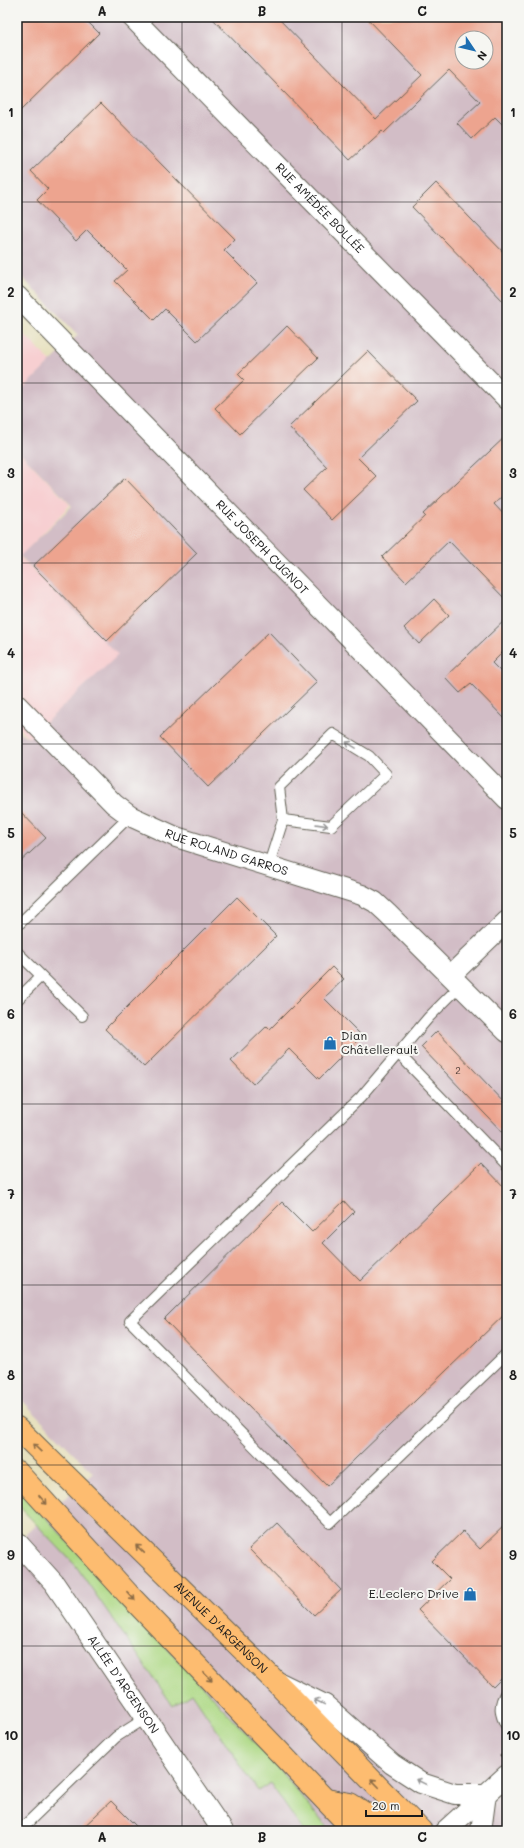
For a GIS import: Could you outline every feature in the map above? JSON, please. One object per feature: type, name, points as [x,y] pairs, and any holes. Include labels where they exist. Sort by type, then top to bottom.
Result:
[{"type":"main road","name":"AVENUE D'ARGENSON","points":[[17,1428],[276,1682],[421,1831]]},
{"type":"main road","points":[[17,1472],[128,1594],[355,1831]]},
{"type":"main road","points":[[326,1800],[350,1804],[364,1813],[402,1831]]},
{"type":"street","name":"RUE AMÉDÉE BOLLÉE","points":[[132,17],[507,399]]},
{"type":"street","name":"RUE JOSEPH CUGNOT","points":[[17,296],[507,799]]},
{"type":"street","name":"RUE ROLAND GARROS","points":[[17,705],[114,804],[130,816],[176,837],[269,864],[346,889],[375,902],[456,980],[507,1032]]},
{"type":"street","points":[[456,980],[507,921]]},
{"type":"street","name":"ALLÉE D’ARGENSON","points":[[19,1548],[54,1583],[223,1831]]},
{"type":"street","points":[[276,1682],[325,1705],[392,1764],[421,1783],[455,1794],[486,1794]]},
{"type":"street","points":[[445,1831],[507,1774]]},
{"type":"street","points":[[481,1831],[486,1794]]},
{"type":"lane","points":[[269,864],[283,820],[278,787],[333,734],[369,756],[386,774],[331,826],[283,820]]},
{"type":"lane","points":[[17,926],[130,816]]},
{"type":"lane","points":[[18,955],[82,1016]]},
{"type":"lane","points":[[17,1000],[41,976]]},
{"type":"lane","points":[[456,980],[429,1017],[361,1097],[130,1321],[330,1523],[507,1353]]},
{"type":"lane","points":[[398,1053],[507,1166]]},
{"type":"lane","points":[[507,1691],[502,1698],[500,1708],[501,1717],[507,1727]]},
{"type":"lane","points":[[19,1831],[116,1737],[146,1718]]},
{"type":"shaded area","points":[[17,17],[507,17],[507,1831],[17,1831],[17,1542],[93,1473],[17,1395],[17,731],[29,738],[118,655],[20,556],[72,506],[17,449],[17,395],[78,335],[17,272]]},
{"type":"shaded area","points":[[17,327],[51,362],[17,395]]},
{"type":"shaded area","points":[[17,449],[70,505],[20,557],[119,655],[29,738],[17,727]]},
{"type":"green space","points":[[17,1487],[272,1761],[330,1831],[303,1831],[270,1783],[258,1791],[192,1693],[173,1706],[76,1566],[17,1504]]},
{"type":"building","points":[[17,17],[83,17],[99,33],[17,114]]},
{"type":"building","points":[[211,17],[277,17],[376,119],[422,75],[366,17],[507,17],[507,129],[495,117],[472,139],[457,123],[480,102],[449,70],[384,133],[382,131],[350,160]]},
{"type":"building","points":[[101,103],[235,239],[224,250],[257,283],[197,341],[165,309],[154,320],[115,281],[127,270],[87,230],[76,241],[37,200],[48,189],[31,171]]},
{"type":"building","points":[[436,183],[507,256],[507,305],[412,207]]},
{"type":"building","points":[[287,326],[318,358],[240,434],[215,408],[244,380],[238,374]]},
{"type":"building","points":[[368,351],[417,401],[358,458],[377,477],[332,520],[303,490],[327,467],[289,427]]},
{"type":"building","points":[[507,435],[507,492],[494,504],[507,518],[507,601],[449,541],[406,582],[382,557],[425,516],[423,514]]},
{"type":"building","points":[[125,478],[197,553],[107,641],[33,566]]},
{"type":"building","points":[[434,599],[449,615],[419,644],[404,628]]},
{"type":"building","points":[[507,618],[507,648],[492,663],[507,678],[507,721],[471,684],[460,693],[445,677]]},
{"type":"building","points":[[269,632],[317,682],[208,787],[160,737]]},
{"type":"building","points":[[17,808],[46,838],[17,865]]},
{"type":"building","points":[[237,897],[276,936],[144,1067],[105,1029]]},
{"type":"building","points":[[332,967],[344,979],[324,998],[362,1036],[319,1079],[289,1049],[253,1084],[231,1061],[267,1026],[270,1029]]},
{"type":"building","points":[[437,1031],[507,1105],[507,1137],[421,1047]]},
{"type":"building","points":[[481,1163],[507,1190],[507,1312],[327,1486],[164,1319],[282,1202],[312,1232],[344,1201],[354,1212],[323,1243],[360,1281]]},
{"type":"building","points":[[277,1523],[341,1590],[314,1615],[249,1549]]},
{"type":"building","name":"E.Leclerc Drive","points":[[507,1523],[507,1673],[493,1687],[418,1610],[450,1579],[432,1561],[463,1531],[480,1549]]},
{"type":"building","points":[[111,1801],[141,1831],[79,1831]]},
{"type":"place","name":"Dian Châtellerault","points":[[330,1043]]},
{"type":"place","name":"E.Leclerc Drive","points":[[470,1594]]}]
